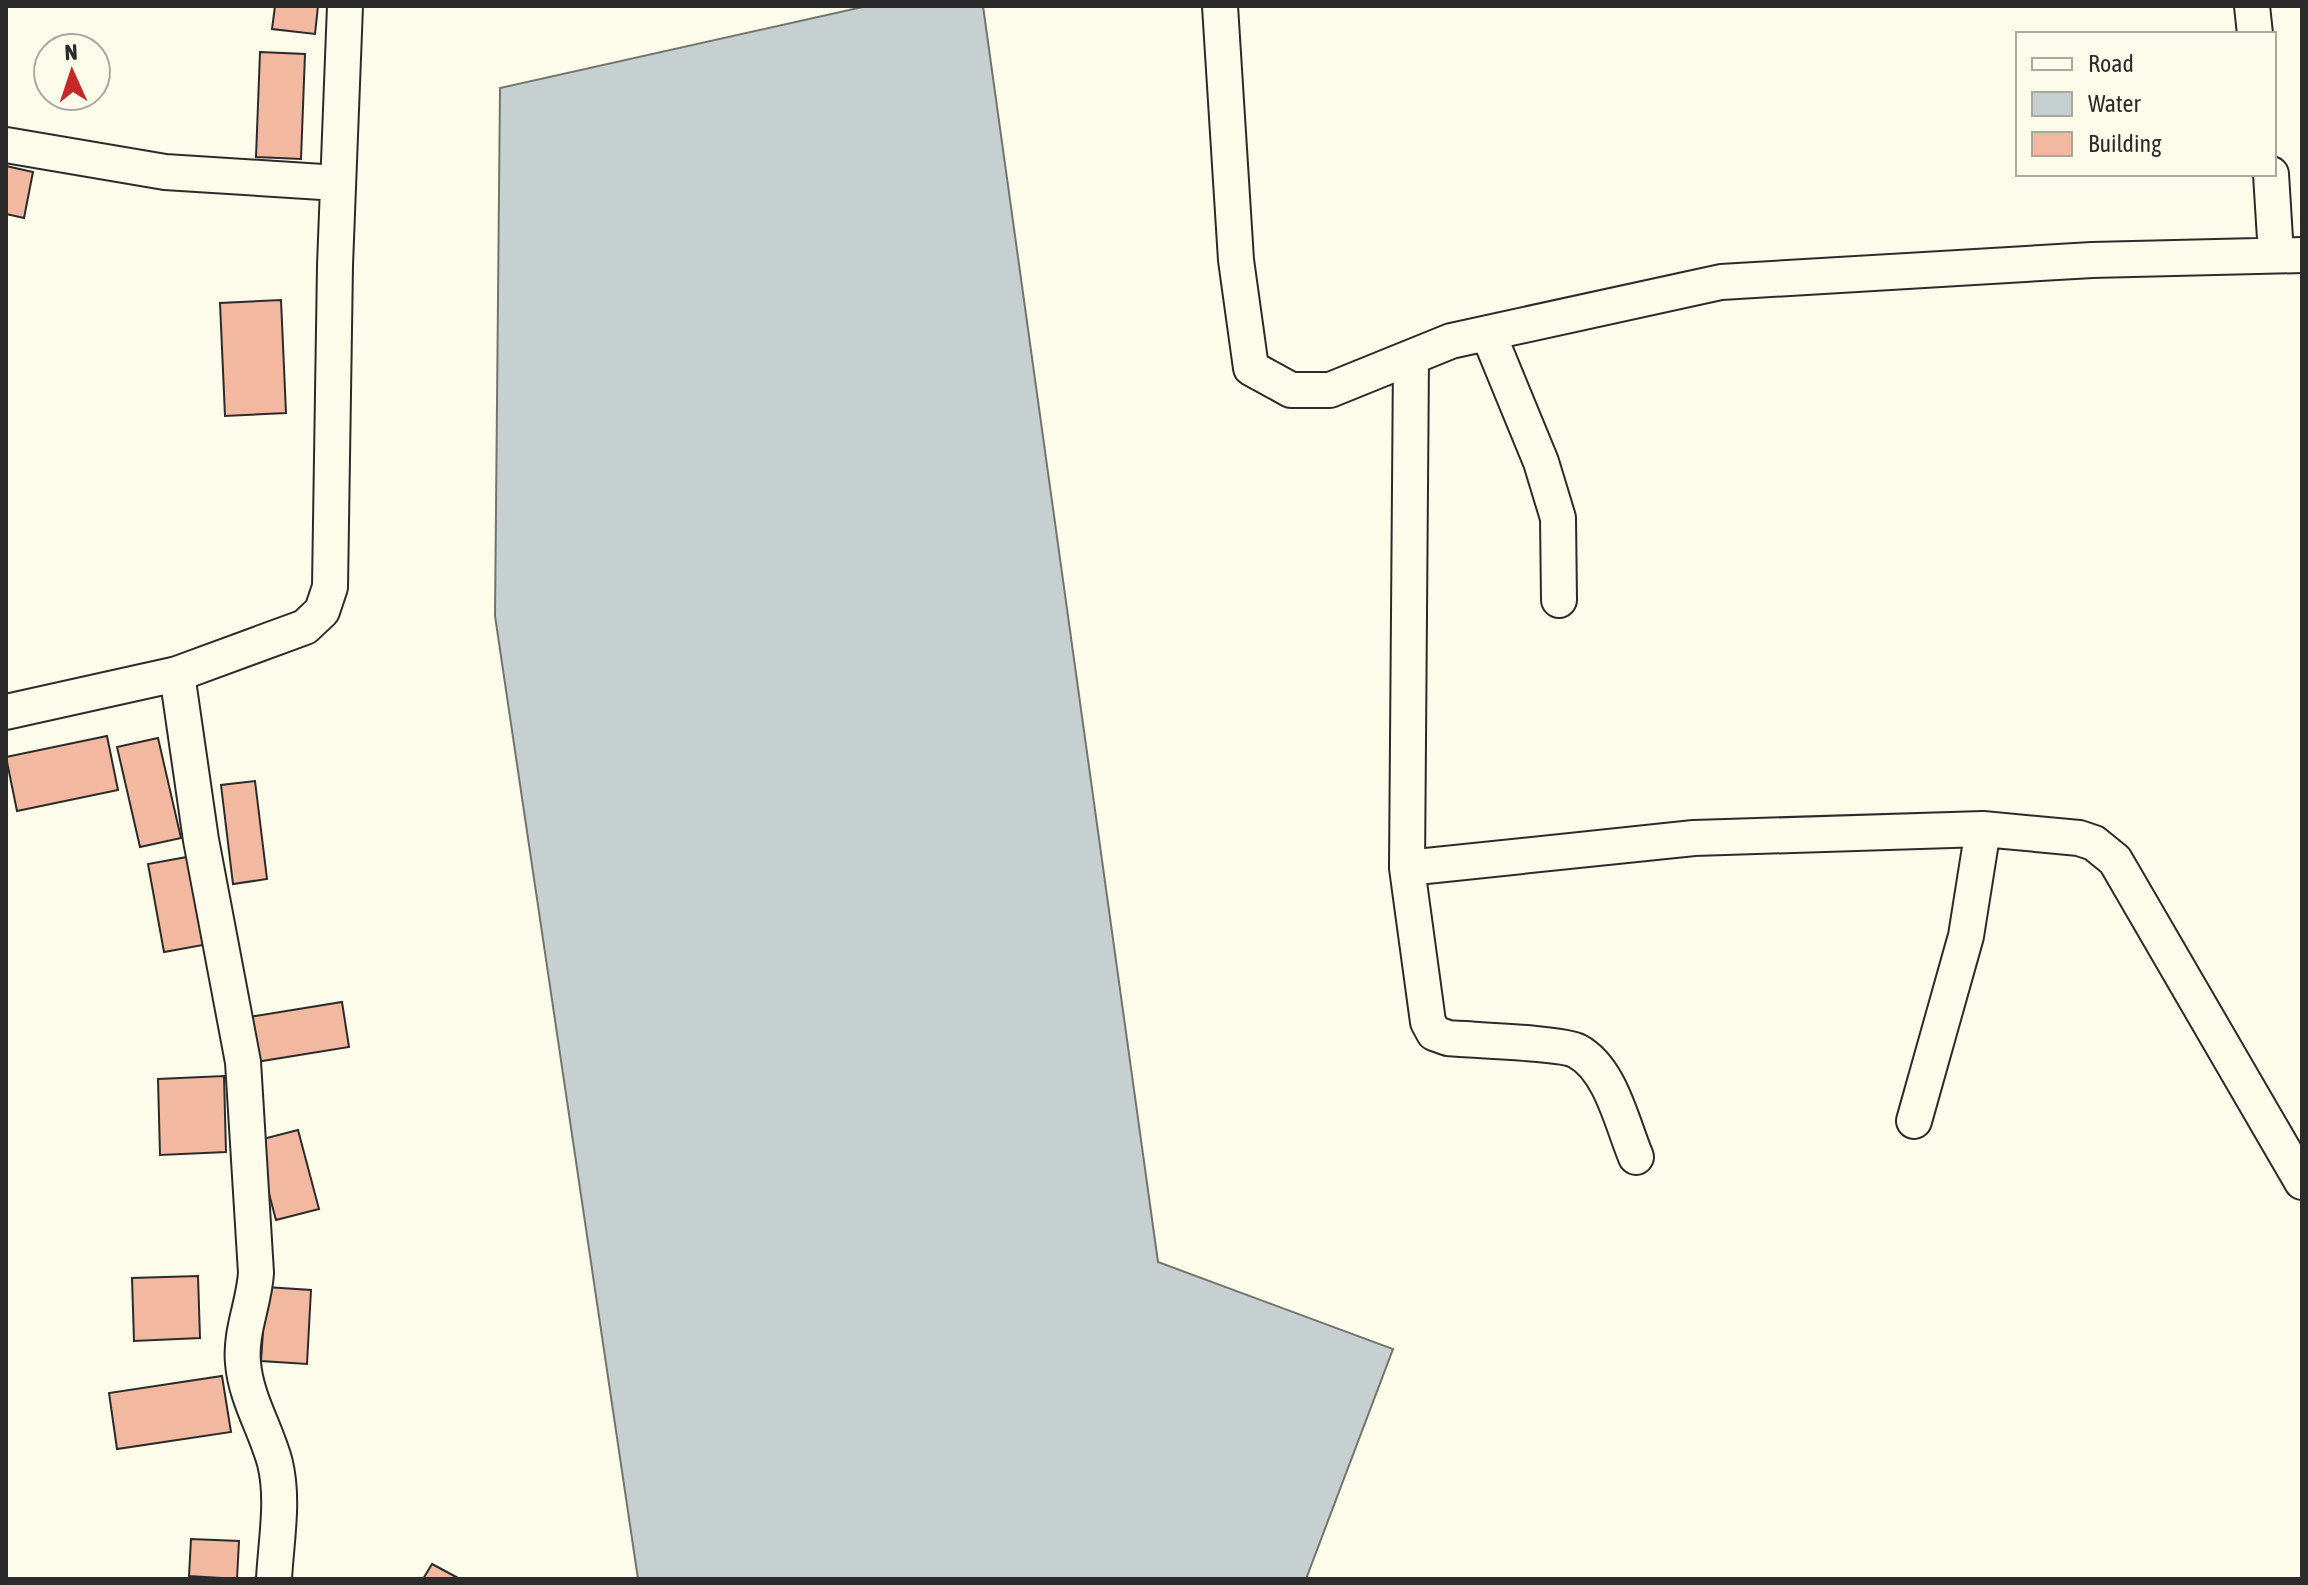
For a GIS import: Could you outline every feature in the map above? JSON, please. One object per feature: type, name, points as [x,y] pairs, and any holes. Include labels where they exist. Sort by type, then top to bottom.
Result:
[{"type":"street","points":[[6,712],[177,674],[305,627],[322,611],[330,587],[338,183],[345,6]]},
{"type":"street","points":[[1220,6],[1236,260],[1251,368],[1291,390],[1330,390],[1451,341],[1721,282],[2092,260],[2289,255],[2271,176]]},
{"type":"street","points":[[2252,6],[2255,32]]},
{"type":"street","points":[[6,145],[165,172],[338,183]]},
{"type":"street","points":[[1488,333],[1541,462],[1558,518],[1559,600]]},
{"type":"street","points":[[1411,359],[1407,868],[1428,1022],[1434,1033],[1448,1038],[1575,1049],[1593,1064],[1606,1085],[1636,1157]]},
{"type":"street","points":[[177,674],[201,840],[243,1062],[256,1273],[255,1294],[242,1339],[242,1361],[246,1385],[274,1460],[279,1485],[274,1579]]},
{"type":"street","points":[[1407,868],[1694,838],[1983,829],[2079,838],[2094,843],[2115,860],[2302,1182]]},
{"type":"street","points":[[1914,1121],[1966,936],[1983,829]]},
{"type":"water","points":[[867,6],[983,6],[1158,1262],[1393,1349],[1306,1579],[638,1579],[495,616],[500,88]]},
{"type":"building","points":[[275,6],[318,6],[315,34],[272,29]]},
{"type":"building","points":[[260,52],[305,54],[301,159],[256,157]]},
{"type":"building","points":[[6,166],[33,172],[24,218],[6,214]]},
{"type":"building","points":[[281,300],[286,413],[225,416],[220,303]]},
{"type":"building","points":[[107,736],[118,790],[17,811],[6,757]]},
{"type":"building","points":[[158,738],[181,838],[140,847],[117,747]]},
{"type":"building","points":[[255,781],[267,879],[233,884],[221,785]]},
{"type":"building","points":[[187,857],[203,945],[164,952],[148,864]]},
{"type":"building","points":[[342,1002],[349,1047],[256,1062],[249,1017]]},
{"type":"building","points":[[224,1076],[226,1152],[160,1155],[158,1079]]},
{"type":"building","points":[[298,1130],[319,1209],[276,1220],[255,1141]]},
{"type":"building","points":[[198,1276],[200,1338],[134,1341],[132,1278]]},
{"type":"building","points":[[266,1287],[311,1290],[307,1364],[261,1361]]},
{"type":"building","points":[[222,1376],[231,1432],[117,1449],[109,1393]]},
{"type":"building","points":[[191,1539],[239,1541],[237,1579],[189,1576]]},
{"type":"building","points":[[432,1564],[460,1579],[423,1579]]}]
